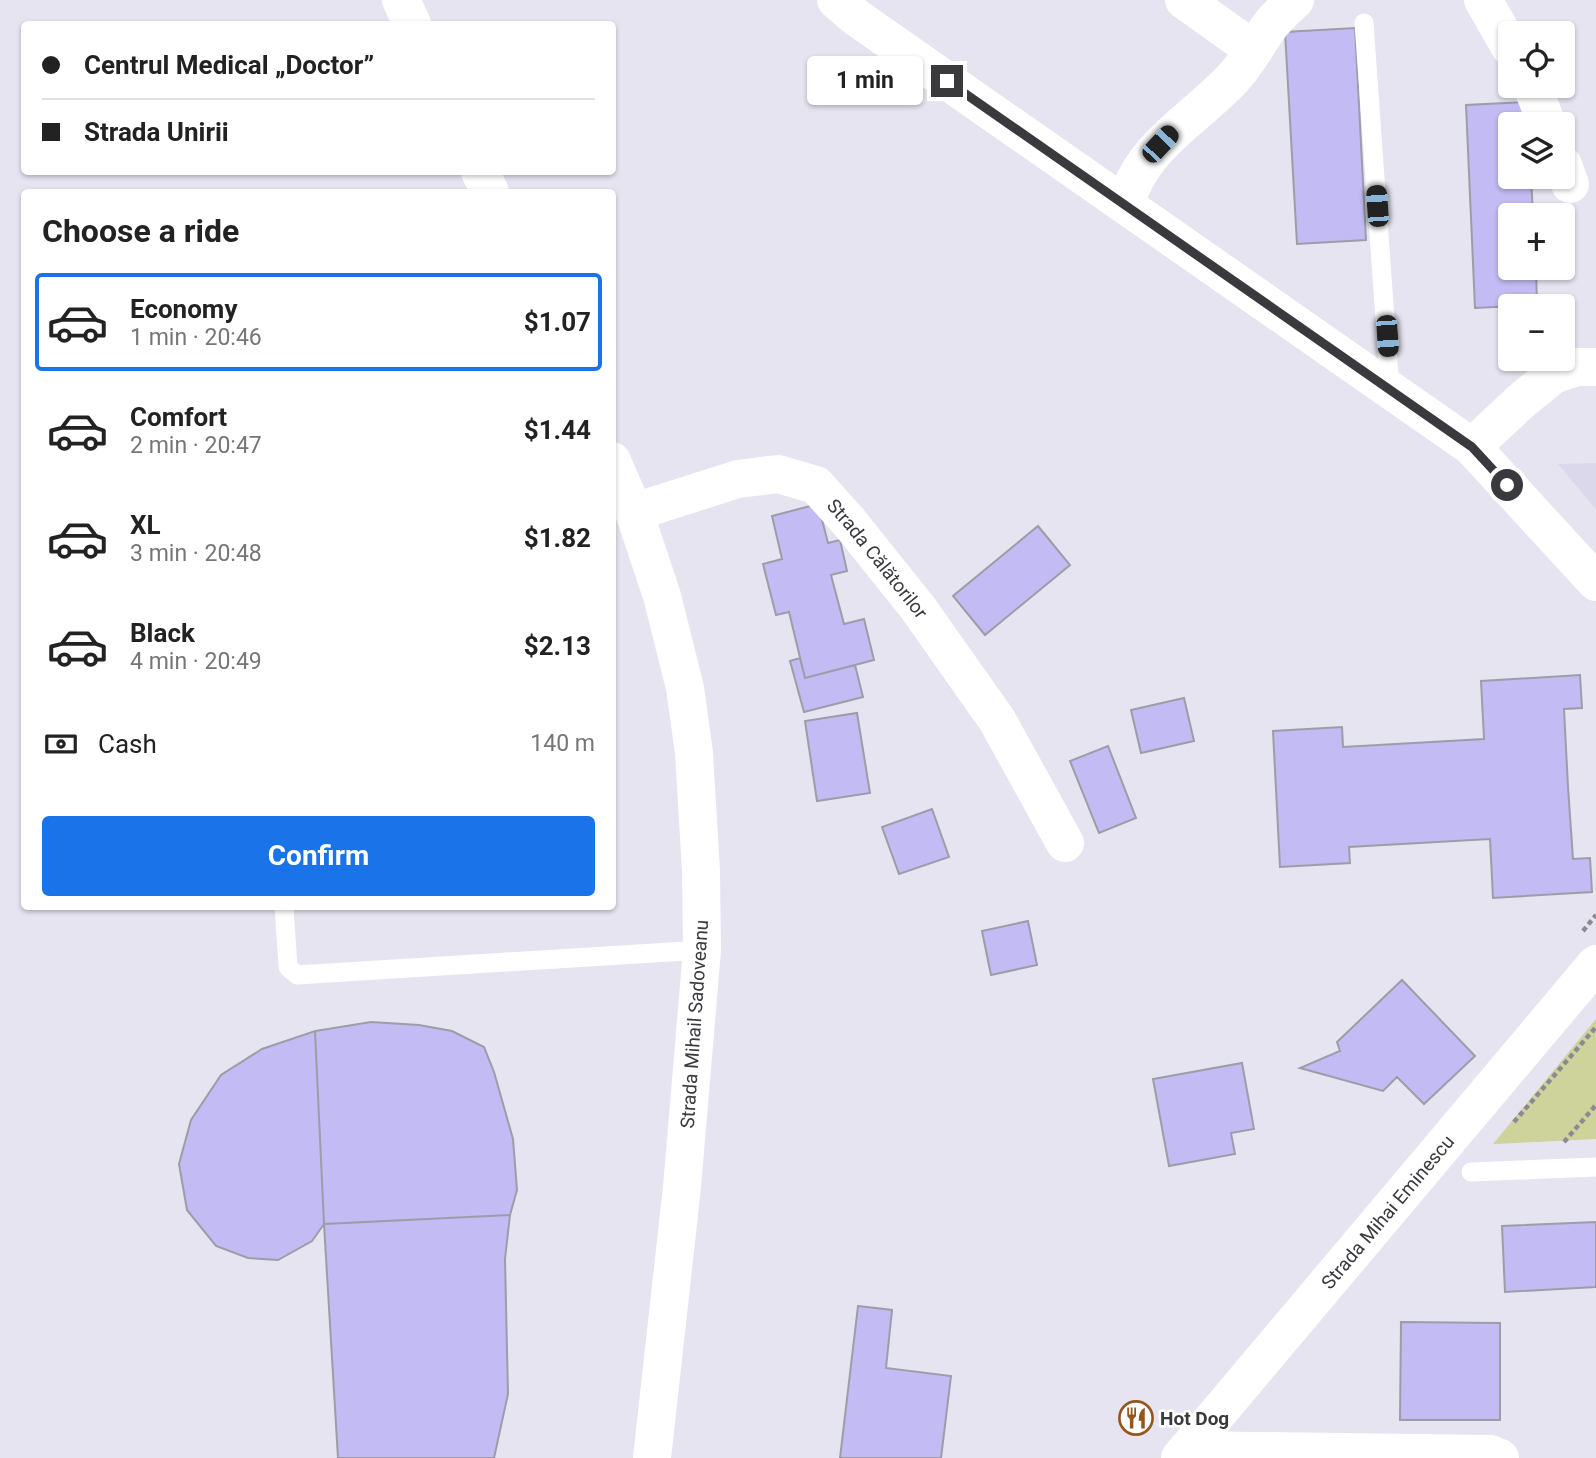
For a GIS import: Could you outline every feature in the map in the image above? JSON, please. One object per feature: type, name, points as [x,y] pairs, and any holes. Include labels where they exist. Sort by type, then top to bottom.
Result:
[{"type":"street","points":[[401,0],[411,21]]},
{"type":"street","points":[[836,0],[857,18],[1472,447],[1589,565]]},
{"type":"street","points":[[1184,0],[1254,50]]},
{"type":"street","points":[[1125,205],[1130,185],[1147,158],[1173,130],[1234,76],[1273,22],[1295,0]]},
{"type":"street","points":[[1483,0],[1498,26]]},
{"type":"street","points":[[1472,447],[1520,402],[1553,376],[1577,367],[1596,367]]},
{"type":"street","points":[[616,470],[634,512]]},
{"type":"street","name":"Strada Călătorilor","points":[[634,512],[738,479],[778,474],[816,485],[918,608],[997,720],[1065,843]]},
{"type":"street","name":"Strada Mihail Sadoveanu","points":[[634,512],[662,596],[685,688],[694,766],[701,871],[702,950],[682,1186],[652,1458]]},
{"type":"street","name":"Strada Mihai Eminescu","points":[[1183,1454],[1596,964]]},
{"type":"street","points":[[1183,1454],[1490,1454],[1500,1458]]},
{"type":"lane","points":[[1364,23],[1390,390]]},
{"type":"lane","points":[[284,910],[288,968],[297,975],[702,950]]},
{"type":"lane","points":[[1471,1172],[1596,1167]]},
{"type":"path","points":[[1540,1169],[1596,1105]]},
{"type":"shaded area","points":[[1596,463],[1596,509],[1558,464]]},
{"type":"green space","points":[[1596,1019],[1596,1139],[1493,1144]]},
{"type":"building","points":[[1355,28],[1366,240],[1297,244],[1285,32]]},
{"type":"building","points":[[1528,102],[1528,112],[1498,112],[1498,189],[1532,189],[1532,203],[1498,203],[1498,280],[1536,280],[1537,294],[1498,294],[1498,307],[1475,308],[1466,105]]},
{"type":"building","points":[[818,504],[828,543],[840,540],[847,571],[831,575],[844,624],[864,619],[874,660],[805,678],[789,612],[776,615],[763,564],[782,559],[772,516]]},
{"type":"building","points":[[1038,526],[1070,565],[985,635],[953,596]]},
{"type":"building","points":[[800,658],[805,678],[855,665],[863,697],[804,712],[790,661]]},
{"type":"building","points":[[1580,675],[1582,708],[1564,709],[1568,787],[1573,859],[1590,858],[1592,892],[1493,898],[1490,839],[1349,847],[1350,863],[1280,867],[1273,731],[1342,727],[1343,747],[1484,739],[1481,681]]},
{"type":"building","points":[[1184,698],[1194,741],[1141,753],[1131,710]]},
{"type":"building","points":[[857,713],[870,793],[817,801],[805,721]]},
{"type":"building","points":[[1108,746],[1136,818],[1099,833],[1070,761]]},
{"type":"building","points":[[932,809],[949,857],[899,874],[882,827]]},
{"type":"building","points":[[1028,921],[1037,965],[991,975],[982,931]]},
{"type":"building","points":[[1402,980],[1475,1056],[1424,1104],[1397,1077],[1383,1091],[1300,1068],[1340,1051],[1337,1042]]},
{"type":"building","points":[[371,1022],[419,1025],[452,1031],[484,1047],[513,1139],[517,1190],[510,1215],[324,1224],[315,1031]]},
{"type":"building","points":[[315,1031],[324,1224],[312,1241],[278,1260],[248,1258],[216,1246],[187,1210],[179,1164],[191,1120],[221,1075],[262,1049]]},
{"type":"building","points":[[1242,1063],[1254,1129],[1231,1133],[1235,1154],[1169,1166],[1153,1079]]},
{"type":"building","points":[[510,1215],[505,1259],[508,1394],[494,1458],[338,1458],[324,1224]]},
{"type":"building","points":[[1596,1222],[1596,1287],[1505,1292],[1502,1226]]},
{"type":"building","points":[[858,1306],[892,1310],[886,1368],[951,1376],[941,1458],[840,1458]]},
{"type":"building","points":[[1401,1322],[1500,1323],[1500,1420],[1400,1420]]},
{"type":"place","name":"Hot Dog","points":[[1136,1418]]},
{"type":"route","points":[[947,81],[1472,447],[1507,485]]}]
